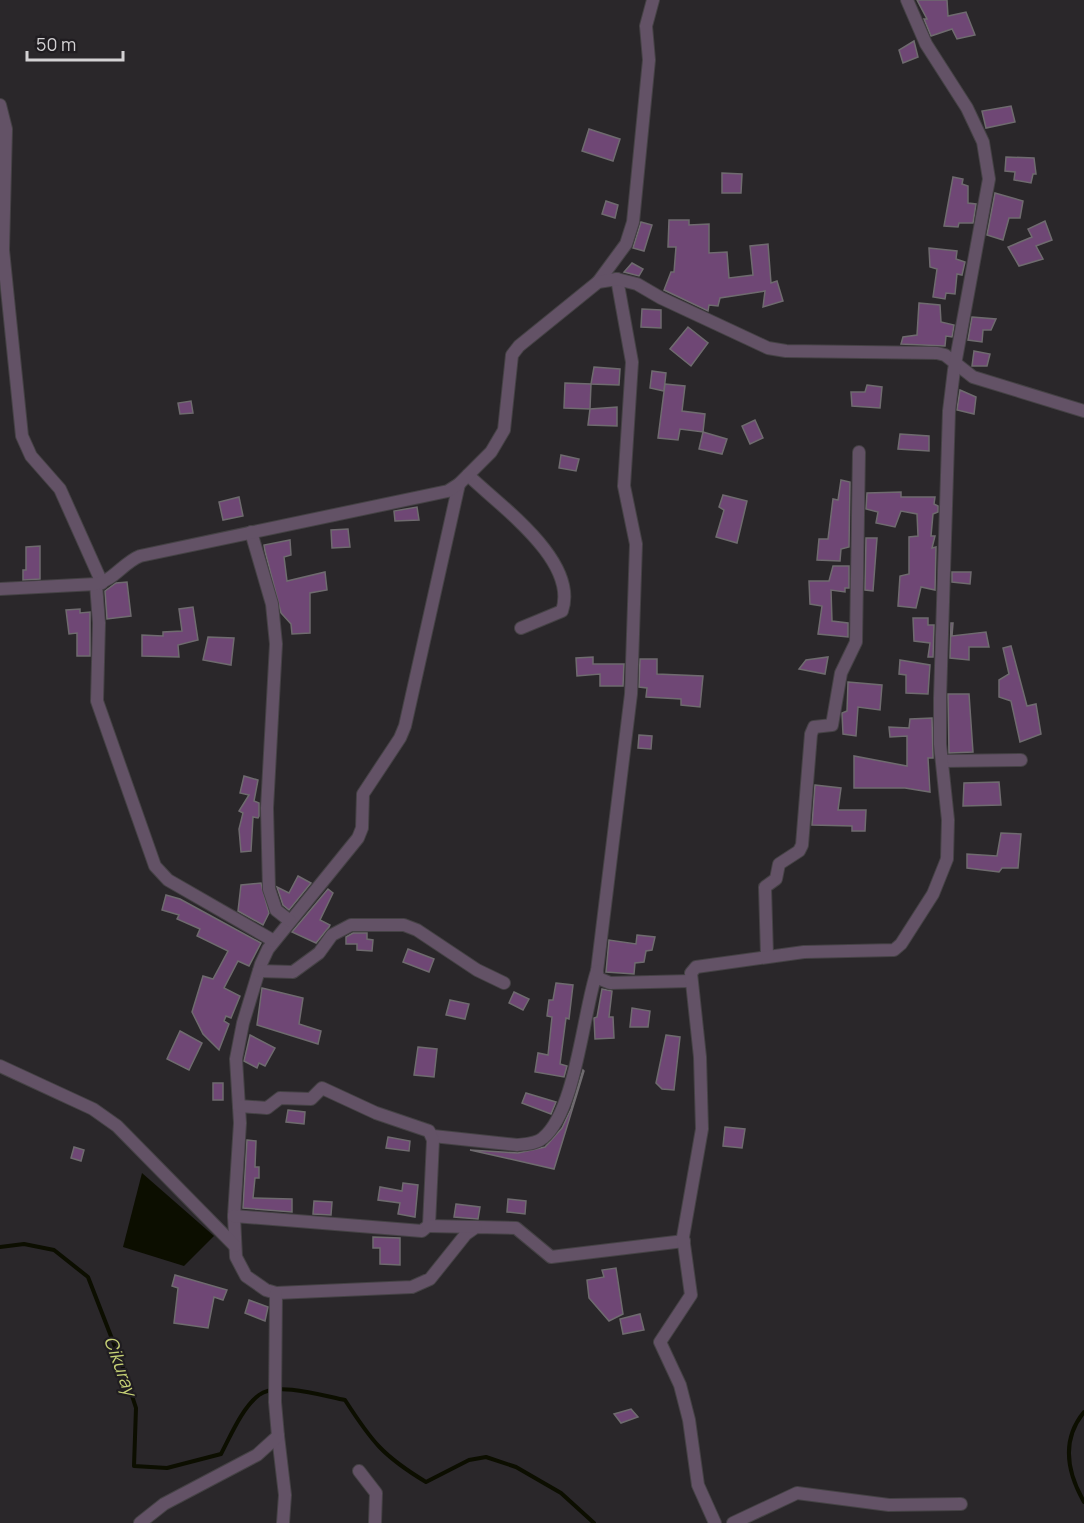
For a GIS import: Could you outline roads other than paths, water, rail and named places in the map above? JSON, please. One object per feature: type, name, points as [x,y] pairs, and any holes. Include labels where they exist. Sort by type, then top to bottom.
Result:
[{"type":"street","points":[[0,589],[99,583],[127,562],[140,556],[435,495],[464,480],[491,452],[504,430],[512,355],[519,346],[598,282],[626,244],[633,222],[649,60],[646,26],[653,0]]},
{"type":"street","points":[[715,1523],[698,1485],[689,1420],[680,1385],[660,1342],[690,1300],[684,1241],[702,1129],[700,1057],[691,973],[696,967],[767,956],[804,952],[883,951],[898,948],[933,894],[947,859],[948,820],[942,761],[940,695],[950,411],[955,363],[989,179],[983,142],[967,108],[926,44],[907,0]]},
{"type":"street","points":[[0,105],[6,129],[3,250],[22,436],[31,456],[60,489],[99,583],[97,701],[155,866],[168,880],[274,940]]},
{"type":"street","points":[[598,282],[617,279],[637,284],[661,298],[768,348],[786,351],[937,353],[973,377],[1084,411]]},
{"type":"street","points":[[433,1136],[517,1145],[530,1144],[544,1137],[564,1104],[597,971],[631,694],[636,544],[624,486],[632,362],[617,279]]},
{"type":"street","points":[[767,956],[765,887],[776,879],[779,864],[799,851],[802,845],[811,734],[814,728],[832,725],[842,673],[856,642],[859,452]]},
{"type":"street","points":[[464,480],[529,530],[553,559],[563,581],[565,596],[562,611],[521,628]]},
{"type":"street","points":[[464,480],[403,732],[363,794],[362,828],[358,838],[274,940],[259,971],[243,1023],[236,1059],[239,1106],[234,1216],[235,1246],[241,1272],[266,1290],[276,1293],[419,1286],[430,1279],[466,1234],[476,1227]]},
{"type":"street","points":[[251,532],[272,604],[276,644],[267,808],[268,889],[276,910],[290,921]]},
{"type":"street","points":[[942,761],[1021,760]]},
{"type":"street","points":[[259,971],[293,972],[319,953],[332,935],[351,925],[404,925],[417,930],[477,970],[504,983]]},
{"type":"street","points":[[597,971],[598,978],[610,983],[691,981]]},
{"type":"street","points":[[0,1066],[93,1109],[117,1126],[235,1246]]},
{"type":"street","points":[[239,1106],[267,1108],[280,1098],[311,1099],[322,1088],[376,1113],[429,1131],[433,1136],[428,1226]]},
{"type":"street","points":[[234,1216],[422,1231],[428,1226],[516,1228],[551,1257],[684,1241]]},
{"type":"street","points":[[276,1293],[275,1402],[285,1495],[283,1523]]},
{"type":"street","points":[[140,1523],[164,1503],[257,1455],[278,1436]]},
{"type":"street","points":[[359,1471],[376,1493],[375,1523]]},
{"type":"street","points":[[733,1523],[797,1493],[889,1505],[961,1504]]},
{"type":"waterway","name":"Cikuray","points":[[0,1247],[24,1244],[54,1250],[88,1277],[136,1408],[134,1466],[167,1468],[221,1454],[242,1414],[253,1400],[267,1391],[289,1389],[345,1400],[371,1438],[389,1456],[426,1482],[469,1460],[486,1457],[516,1467],[561,1493],[594,1523]]},
{"type":"waterway","name":"Cikuray","points":[[1084,1412],[1077,1423],[1069,1445],[1070,1468],[1084,1502]]}]
